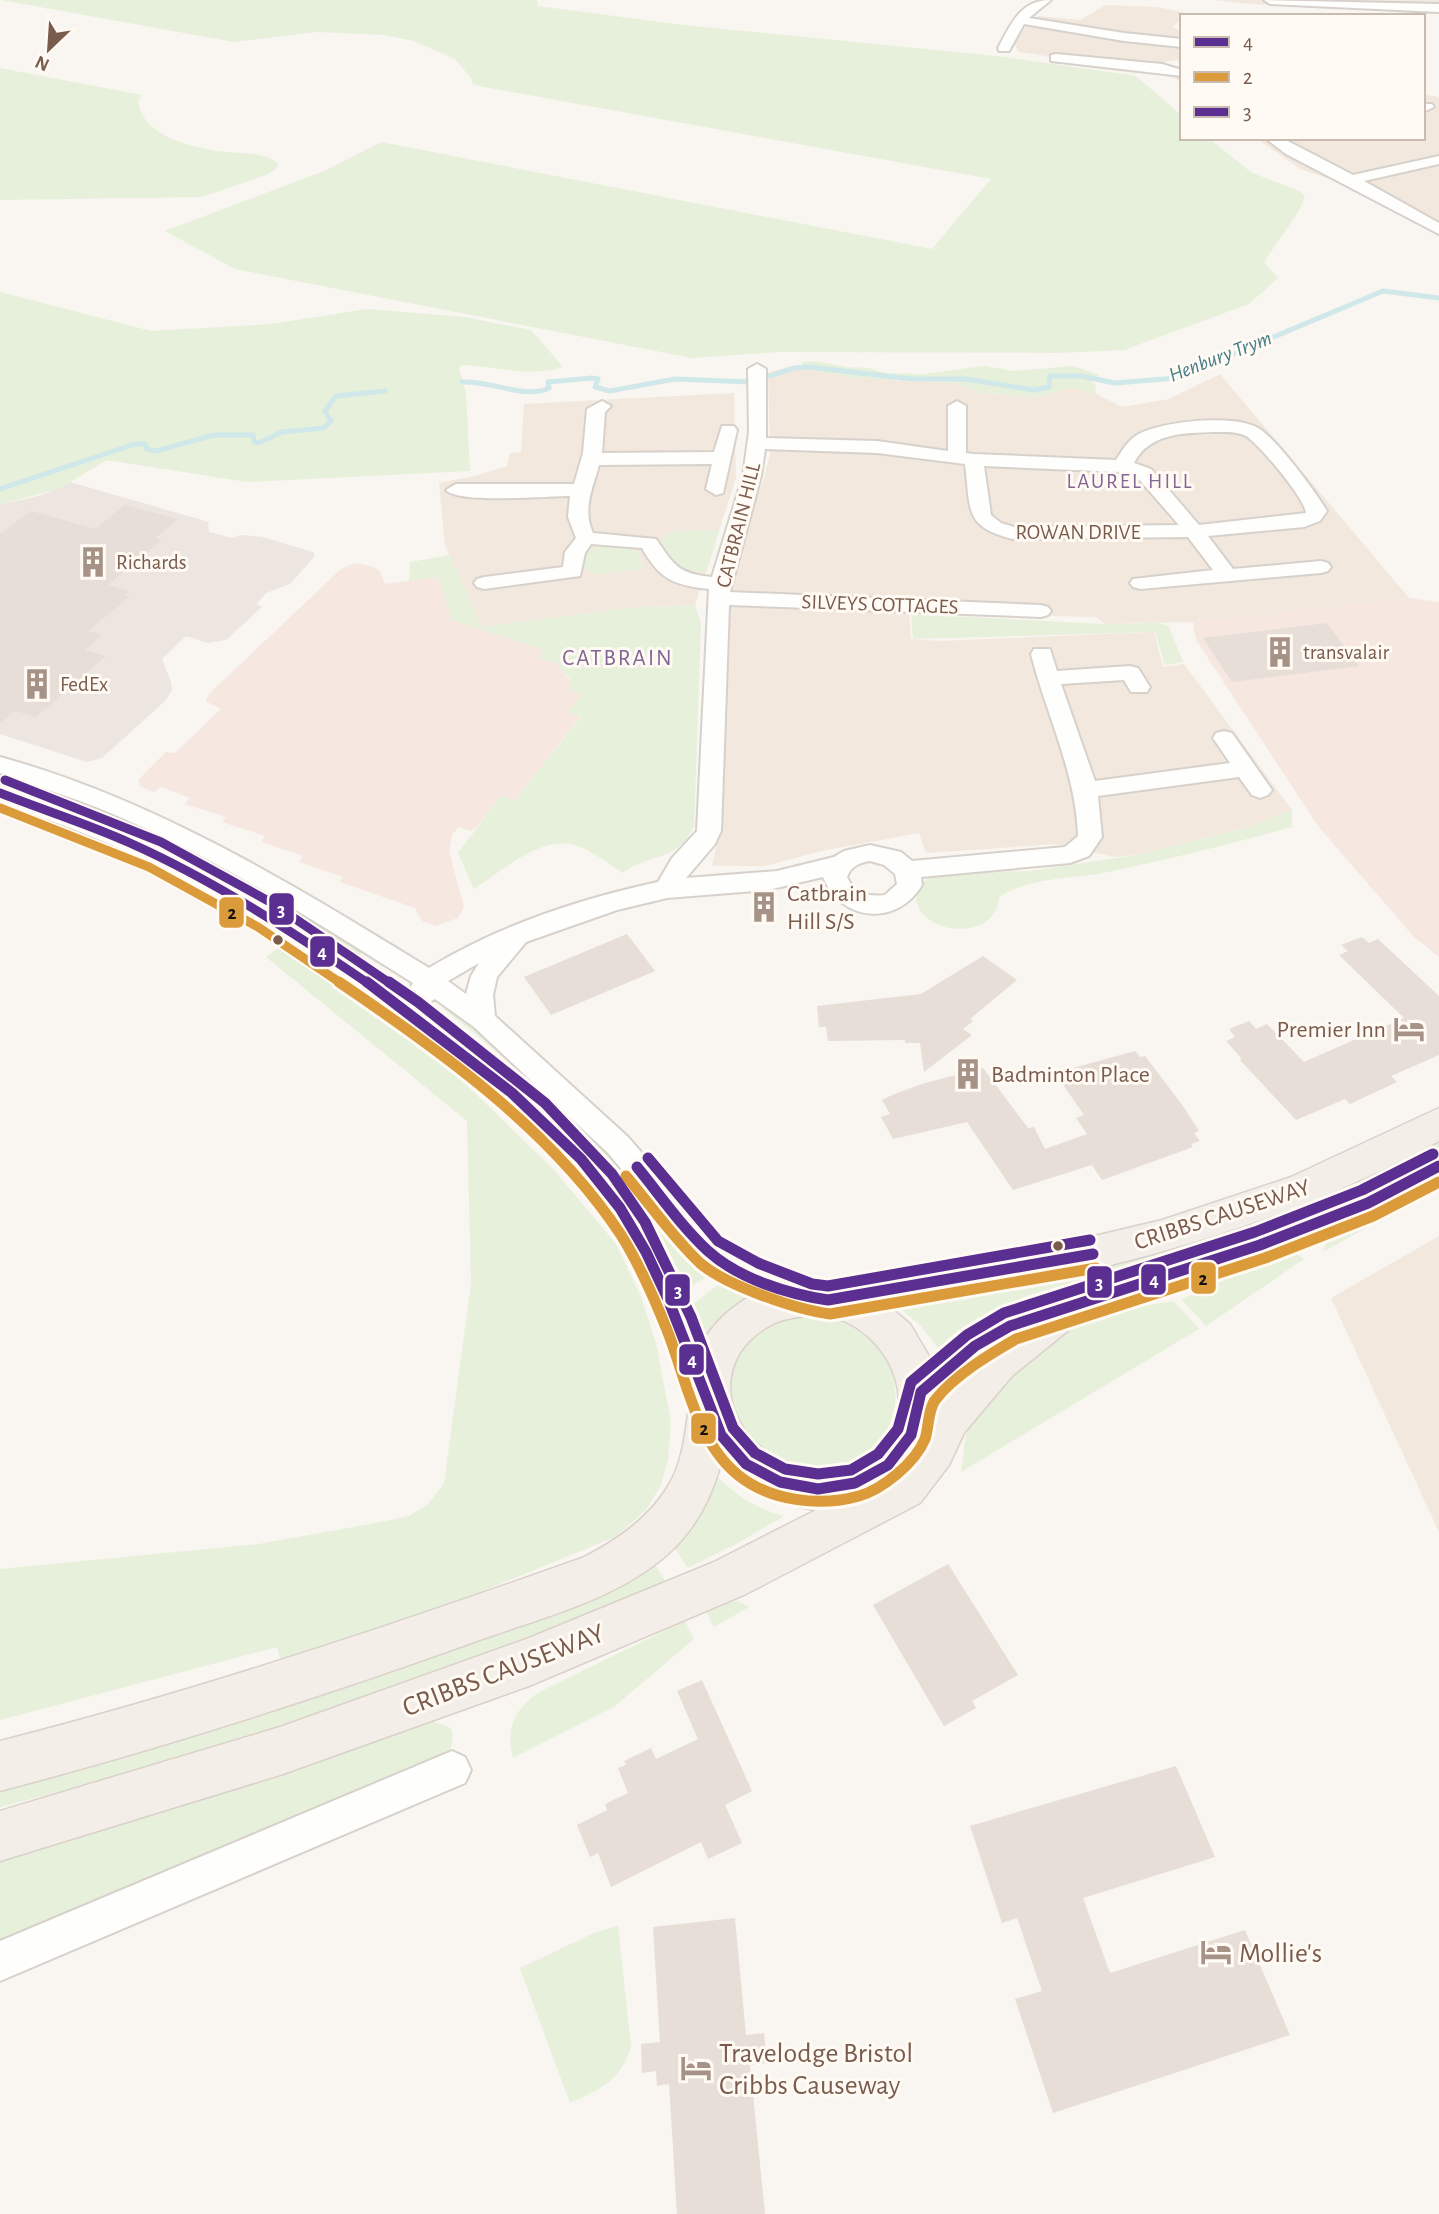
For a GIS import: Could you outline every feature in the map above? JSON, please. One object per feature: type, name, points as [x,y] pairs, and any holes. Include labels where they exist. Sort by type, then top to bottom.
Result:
[{"type":"main road","name":"CRIBBS CAUSEWAY","points":[[819,1299],[1064,1261],[1181,1232],[1310,1186],[1439,1123]]},
{"type":"main road","name":"CRIBBS CAUSEWAY","points":[[0,1836],[280,1751],[530,1662],[730,1578],[886,1500],[904,1488],[925,1418],[975,1346],[1010,1326],[1260,1245],[1368,1203],[1439,1166]]},
{"type":"main road","points":[[0,1766],[67,1750],[331,1670],[592,1577],[629,1559],[656,1536],[681,1507],[697,1472],[708,1401],[715,1357],[740,1323],[766,1307],[819,1299],[860,1310],[892,1331],[916,1368],[925,1418],[893,1462],[869,1479],[834,1490],[804,1490],[756,1473],[730,1451],[708,1401]]},
{"type":"main road","points":[[925,1418],[949,1419],[997,1363],[1066,1310]]},
{"type":"street","points":[[1004,48],[1025,15],[1045,0]]},
{"type":"street","points":[[1270,0],[1377,11],[1395,4],[1439,9]]},
{"type":"street","points":[[1025,15],[1098,19]]},
{"type":"street","points":[[1025,15],[1124,37],[1180,43]]},
{"type":"street","points":[[1056,58],[1162,68],[1180,74]]},
{"type":"street","points":[[1277,140],[1291,151],[1351,180],[1439,229]]},
{"type":"street","points":[[1351,180],[1439,160]]},
{"type":"street","name":"CATBRAIN HILL","points":[[667,889],[681,864],[706,838],[709,831],[720,591],[752,476],[757,443],[757,369]]},
{"type":"street","points":[[484,583],[573,572],[575,552],[586,538],[577,522],[580,490],[591,459],[596,409],[602,406]]},
{"type":"street","name":"ROWAN DRIVE","points":[[957,406],[979,509],[985,520],[1000,530],[1013,533],[1059,534],[1194,531],[1304,521],[1314,517],[1317,511],[1258,437],[1242,428],[1211,427],[1153,435],[1141,441],[1123,466]]},
{"type":"street","points":[[716,489],[728,430]]},
{"type":"street","points":[[757,443],[877,447],[966,458],[1123,466],[1144,472],[1227,575]]},
{"type":"street","points":[[591,459],[723,458]]},
{"type":"street","points":[[456,490],[580,490]]},
{"type":"street","name":"SILVEYS COTTAGES","points":[[586,538],[649,543],[667,572],[720,591],[868,605],[909,603],[1041,611]]},
{"type":"street","points":[[1140,583],[1321,567]]},
{"type":"street","points":[[907,870],[1070,855],[1080,850],[1090,837],[1088,790],[1047,678],[1042,654]]},
{"type":"street","points":[[1047,678],[1130,673],[1139,687]]},
{"type":"street","points":[[1224,738],[1260,790]]},
{"type":"street","points":[[0,765],[110,804],[204,849],[300,900],[428,980],[483,1020],[618,1145],[709,1252],[752,1276],[819,1299]]},
{"type":"street","points":[[1088,790],[1244,769]]},
{"type":"street","points":[[0,793],[112,837],[179,868],[289,928],[376,988],[471,1059],[576,1151]]},
{"type":"street","points":[[708,1401],[664,1288],[621,1209],[509,1065],[427,1001],[422,990],[428,980],[457,962],[520,935],[621,900],[667,889],[771,881],[870,853],[892,858],[907,870],[910,877],[907,892],[892,902],[862,904],[841,892],[771,881]]},
{"type":"street","points":[[841,863],[835,877],[841,892]]},
{"type":"street","points":[[483,1020],[477,1001],[479,984],[500,955],[520,935]]},
{"type":"street","points":[[0,1961],[452,1770]]},
{"type":"shaded area","points":[[1213,0],[1439,0],[1439,14],[1251,4]]},
{"type":"shaded area","points":[[1106,5],[1157,7],[1186,13],[1180,14],[1180,19],[1173,27],[1180,31],[1180,61],[1164,62],[1180,68],[1180,82],[1168,74],[1019,52],[1014,44],[1028,23],[1038,16],[1080,20]]},
{"type":"shaded area","points":[[1425,94],[1439,97],[1439,234],[1364,195],[1360,189],[1300,169],[1259,140],[1425,140]]},
{"type":"shaded area","points":[[808,366],[898,381],[955,383],[979,393],[1010,396],[1038,397],[1070,388],[1095,393],[1122,407],[1169,399],[1220,374],[1409,598],[1193,622],[1105,624],[1095,617],[909,612],[911,639],[940,641],[1154,632],[1163,667],[1184,664],[1292,810],[1249,827],[1137,855],[1115,857],[1056,844],[926,853],[919,833],[821,851],[765,866],[712,866],[723,813],[729,606],[739,536],[763,482],[770,455],[768,373],[788,367]]},
{"type":"shaded area","points":[[734,393],[736,478],[695,605],[629,608],[480,627],[445,545],[439,483],[507,466],[510,453],[521,452],[524,404]]},
{"type":"shaded area","points":[[70,482],[208,522],[209,532],[232,538],[241,535],[263,537],[313,552],[315,556],[290,584],[266,593],[256,604],[262,607],[226,640],[208,643],[186,636],[162,659],[172,690],[165,701],[102,758],[87,762],[0,734],[0,505],[42,495]]},
{"type":"shaded area","points":[[355,563],[380,571],[385,584],[438,577],[452,620],[544,650],[538,658],[556,663],[581,694],[581,716],[515,800],[501,796],[476,828],[470,831],[459,827],[452,835],[449,851],[464,907],[458,918],[435,926],[422,921],[415,908],[340,882],[343,877],[299,862],[303,856],[261,842],[265,836],[222,822],[226,817],[185,804],[190,798],[161,787],[154,792],[139,786],[139,779],[166,752],[175,753],[221,709],[207,702],[206,699],[212,691],[341,569]]},
{"type":"shaded area","points":[[1409,598],[1439,602],[1439,957],[1413,936],[1318,826],[1196,640],[1193,622]]},
{"type":"shaded area","points":[[1439,1236],[1439,1532],[1331,1298]]},
{"type":"green space","points":[[1,0],[537,0],[538,6],[683,25],[996,56],[1136,76],[1180,114],[1180,140],[1211,140],[1252,173],[1300,191],[1305,197],[1264,262],[1278,278],[1249,304],[1124,350],[1058,353],[778,352],[692,358],[235,269],[165,231],[324,171],[381,142],[932,249],[991,179],[473,85],[471,78],[455,59],[414,41],[384,35],[318,32],[234,42]]},
{"type":"green space","points":[[0,68],[142,95],[138,102],[142,114],[160,133],[200,148],[266,157],[278,163],[276,169],[202,197],[0,200]]},
{"type":"green space","points":[[0,292],[151,331],[271,324],[367,309],[464,317],[531,330],[563,367],[538,371],[463,365],[459,368],[466,393],[470,471],[247,482],[107,460],[60,488],[0,505]]},
{"type":"green space","points":[[816,361],[869,368],[884,373],[923,374],[984,366],[1014,371],[1073,366],[1099,375],[1091,381],[1096,386],[1095,393],[1070,388],[1038,397],[1010,396],[979,393],[955,383],[852,378],[801,368],[802,362]]},
{"type":"green space","points":[[676,531],[719,531],[706,573],[683,568],[670,556],[661,541],[663,537]]},
{"type":"green space","points":[[596,547],[625,547],[636,550],[645,569],[598,574],[583,568],[583,556]]},
{"type":"green space","points":[[450,555],[481,627],[629,608],[695,605],[701,624],[694,826],[680,846],[623,873],[581,847],[552,845],[524,855],[474,889],[458,853],[501,796],[515,800],[581,717],[568,712],[581,695],[569,689],[570,679],[556,663],[538,658],[544,650],[452,620],[438,577],[409,581],[410,562]]},
{"type":"green space","points":[[911,614],[1105,624],[1160,623],[1169,627],[1183,662],[1165,665],[1155,632],[913,639]]},
{"type":"green space","points":[[0,774],[101,812],[201,857],[278,897],[365,951],[356,958],[272,905],[184,857],[93,816],[0,782]]},
{"type":"green space","points":[[1292,810],[1292,827],[1131,867],[1037,882],[1011,890],[999,897],[995,911],[987,921],[975,927],[961,929],[934,922],[923,914],[916,901],[917,887],[930,877],[950,872],[1029,871],[1137,855],[1249,827]]},
{"type":"green space","points":[[284,944],[362,998],[451,1070],[554,1170],[616,1244],[641,1297],[656,1343],[671,1422],[668,1460],[660,1487],[645,1511],[615,1537],[471,1596],[280,1660],[277,1647],[0,1720],[0,1569],[259,1544],[381,1522],[409,1516],[428,1504],[444,1484],[471,1283],[467,1121],[266,957]]},
{"type":"green space","points":[[446,1005],[510,1055],[581,1121],[718,1270],[686,1289],[667,1246],[643,1206],[615,1169],[584,1133],[550,1100],[443,1008]]},
{"type":"green space","points":[[1439,1135],[1439,1147],[1326,1203],[1255,1231],[1022,1298],[978,1318],[957,1331],[938,1348],[920,1325],[891,1301],[932,1296]]},
{"type":"green space","points":[[1388,1204],[1405,1206],[1323,1252],[1330,1231]]},
{"type":"green space","points":[[1279,1248],[1292,1251],[1304,1259],[1206,1326],[1181,1299],[1206,1290]]},
{"type":"green space","points":[[729,1276],[763,1292],[733,1313],[705,1340],[691,1306]]},
{"type":"green space","points":[[1174,1301],[1199,1329],[961,1472],[966,1435],[979,1405],[1030,1347],[1080,1322],[1122,1310]]},
{"type":"green space","points":[[809,1316],[835,1320],[868,1337],[880,1349],[894,1380],[893,1414],[883,1437],[865,1452],[844,1463],[808,1466],[784,1460],[764,1448],[747,1432],[736,1414],[730,1393],[732,1372],[741,1351],[759,1332],[777,1323]]},
{"type":"green space","points":[[716,1476],[747,1501],[784,1516],[688,1568],[671,1543]]},
{"type":"green space","points":[[652,1560],[665,1581],[559,1630],[283,1726],[170,1761],[0,1807],[0,1781]]},
{"type":"green space","points":[[738,1601],[749,1607],[714,1627],[707,1613],[724,1603]]},
{"type":"green space","points":[[685,1621],[694,1639],[615,1706],[513,1758],[511,1728],[518,1712],[531,1698]]},
{"type":"green space","points":[[427,1721],[443,1724],[451,1729],[453,1738],[449,1754],[0,1945],[0,1853]]},
{"type":"green space","points":[[618,1926],[631,2047],[615,2076],[591,2093],[570,2103],[520,1968],[594,1933]]},
{"type":"building","points":[[125,505],[178,519],[155,538],[162,540],[108,585],[129,591],[125,595],[130,596],[88,631],[102,635],[85,650],[106,656],[36,717],[15,711],[0,723],[0,534],[31,511],[95,529]]},
{"type":"building","name":"transvalair","points":[[1327,623],[1359,666],[1232,682],[1203,638]]},
{"type":"building","points":[[627,934],[655,971],[551,1015],[524,977]]},
{"type":"building","name":"Premier Inn","points":[[1362,937],[1369,943],[1378,939],[1439,996],[1439,1055],[1391,1076],[1397,1082],[1350,1104],[1345,1099],[1296,1120],[1240,1060],[1242,1059],[1226,1041],[1235,1037],[1229,1029],[1249,1021],[1256,1029],[1267,1024],[1304,1062],[1404,1018],[1339,955],[1348,951],[1341,945]]},
{"type":"building","points":[[983,956],[1017,980],[970,1019],[973,1021],[963,1029],[972,1035],[924,1072],[920,1043],[905,1043],[905,1040],[828,1041],[826,1027],[819,1027],[817,1006],[921,994]]},
{"type":"building","points":[[1135,1051],[1140,1057],[1145,1056],[1183,1106],[1199,1131],[1194,1133],[1200,1141],[1191,1144],[1193,1147],[1102,1180],[1092,1165],[1013,1190],[967,1122],[893,1139],[881,1117],[890,1114],[882,1100],[892,1095],[925,1083],[983,1068],[1028,1128],[1034,1127],[1045,1149],[1087,1134],[1076,1118],[1084,1115],[1055,1073]]},
{"type":"building","points":[[948,1564],[1018,1675],[972,1701],[976,1708],[944,1726],[873,1605]]},
{"type":"building","points":[[702,1680],[752,1791],[725,1805],[742,1843],[708,1859],[701,1842],[611,1887],[598,1853],[590,1857],[577,1825],[607,1810],[605,1804],[628,1793],[618,1768],[626,1765],[624,1761],[651,1748],[656,1759],[698,1739],[677,1691]]},
{"type":"building","name":"Mollie's","points":[[1176,1766],[1215,1857],[1083,1898],[1110,1973],[1245,1930],[1290,2035],[1053,2113],[1015,1999],[1042,1991],[1017,1918],[1002,1923],[970,1826]]},
{"type":"building","name":"Travelodge Bristol Cribbs Causeway","points":[[735,1918],[746,2035],[764,2033],[767,2063],[750,2065],[765,2214],[677,2214],[669,2084],[657,2086],[656,2071],[642,2073],[641,2044],[660,2042],[653,1927]]},
{"type":"waterway","name":"Henbury Trym","points":[[770,376],[794,368],[809,367],[911,379],[966,379],[1034,390],[1049,387],[1050,376],[1081,376],[1115,383],[1176,378],[1383,291],[1439,298]]},
{"type":"waterway","points":[[462,382],[530,392],[549,388],[548,382],[592,378],[598,379],[595,387],[610,391],[675,379],[751,382]]},
{"type":"waterway","points":[[0,489],[135,444],[145,444],[147,449],[156,451],[214,435],[253,435],[254,442],[258,443],[282,432],[323,428],[331,421],[325,411],[336,396],[385,391]]},
{"type":"transit line","name":"3","points":[[5,780],[161,842],[272,903],[418,1002],[545,1103],[612,1174],[645,1222],[691,1317],[733,1428],[755,1453],[785,1469],[818,1474],[851,1470],[878,1454],[898,1429],[911,1382],[967,1335],[1004,1313],[1255,1232],[1362,1190],[1433,1154]]},
{"type":"transit line","name":"4","points":[[0,793],[130,843],[235,897],[295,933],[381,992],[512,1093],[581,1159],[620,1208],[646,1252],[668,1299],[721,1435],[746,1464],[780,1482],[818,1489],[855,1483],[888,1465],[911,1435],[921,1392],[975,1346],[1010,1326],[1260,1245],[1368,1203],[1439,1166]]},
{"type":"transit line","name":"2","points":[[0,808],[149,867],[258,927],[401,1024],[526,1124],[590,1192],[622,1237],[666,1328],[709,1443],[738,1475],[774,1495],[820,1502],[860,1496],[896,1477],[924,1441],[934,1400],[983,1358],[1016,1339],[1265,1258],[1373,1216],[1439,1182]]},
{"type":"transit line","name":"3","points":[[648,1158],[718,1241],[758,1263],[812,1284],[828,1286],[1090,1240]]},
{"type":"transit line","name":"4","points":[[637,1167],[689,1231],[718,1259],[747,1275],[815,1298],[828,1300],[1093,1254]]},
{"type":"transit line","name":"2","points":[[626,1176],[701,1264],[747,1289],[805,1311],[830,1314],[1096,1268]]},
{"type":"place","name":"Richards","points":[[93,562]]},
{"type":"place","name":"transvalair","points":[[1280,652]]},
{"type":"place","name":"FedEx","points":[[37,684]]},
{"type":"place","name":"Catbrain Hill S/S","points":[[764,907]]},
{"type":"place","name":"Premier Inn","points":[[1409,1029]]},
{"type":"place","name":"Badminton Place","points":[[968,1074]]},
{"type":"place","name":"Mollie's","points":[[1216,1952]]},
{"type":"place","name":"Travelodge Bristol Cribbs Causeway","points":[[696,2068]]},
{"type":"district","name":"LAUREL HILL","points":[[1130,481]]},
{"type":"district","name":"CATBRAIN","points":[[618,657]]}]
